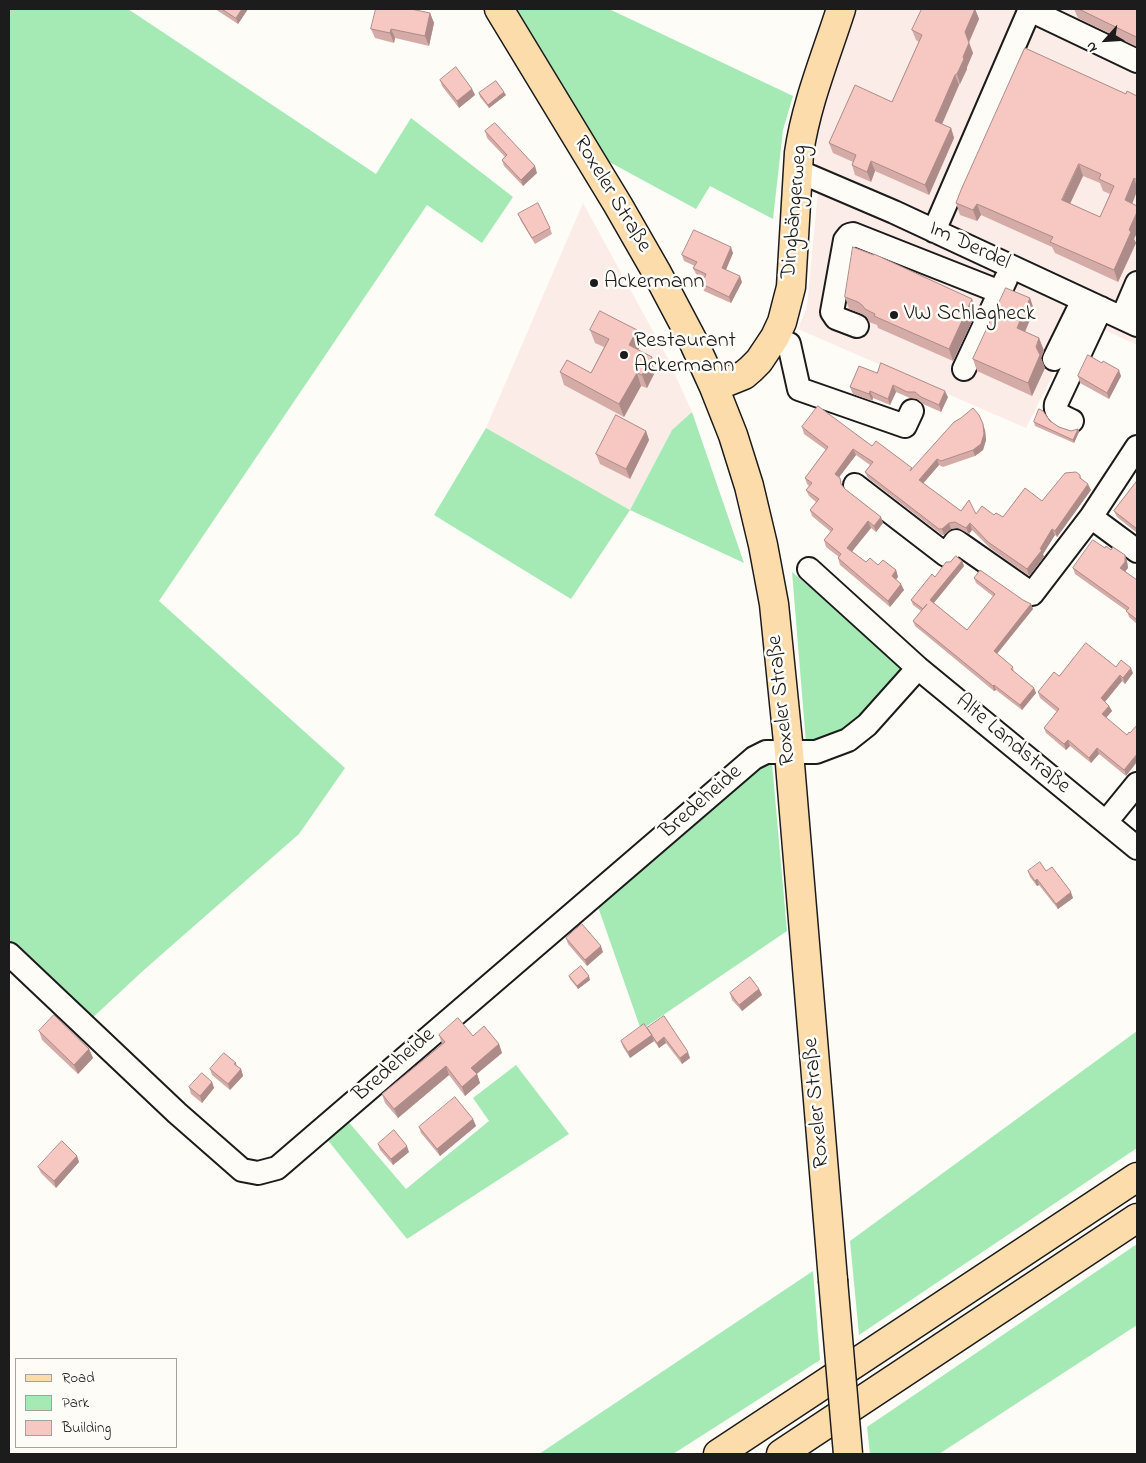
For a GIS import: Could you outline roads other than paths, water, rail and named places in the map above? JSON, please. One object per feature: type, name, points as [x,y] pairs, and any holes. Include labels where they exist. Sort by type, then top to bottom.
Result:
[{"type":"main road","name":"Roxeler Straße","points":[[499,9],[618,205],[694,343],[733,436],[749,486],[774,604],[789,752],[848,1454]]},
{"type":"main road","name":"Dingbängerweg","points":[[714,387],[744,375],[751,369],[759,361],[782,322],[791,287],[798,171],[802,137],[841,9]]},
{"type":"main road","points":[[718,1454],[1137,1177]]},
{"type":"main road","points":[[781,1454],[1137,1218]]},
{"type":"street","points":[[934,231],[1030,9],[1137,61]]},
{"type":"street","name":"Im Derdel","points":[[798,171],[894,212],[1130,321]]},
{"type":"street","points":[[880,244],[894,212]]},
{"type":"street","points":[[857,326],[836,318],[832,312],[845,240],[849,235],[853,234],[1000,292]]},
{"type":"street","points":[[964,369],[1012,266]]},
{"type":"street","points":[[1130,321],[1137,283]]},
{"type":"street","points":[[1054,359],[1092,304]]},
{"type":"street","points":[[1072,421],[1057,413],[1055,409],[1092,304]]},
{"type":"street","points":[[774,337],[789,344],[799,389],[905,426],[912,411]]},
{"type":"street","points":[[855,485],[946,555],[956,541],[1032,594],[1091,517],[1137,447]]},
{"type":"street","points":[[1091,517],[1137,551]]},
{"type":"street","name":"Alte Landstraße","points":[[808,570],[918,668],[1137,848]]},
{"type":"street","points":[[789,752],[816,752],[848,740],[867,725],[918,668]]},
{"type":"street","name":"Bredeheide","points":[[9,954],[177,1113],[220,1151],[242,1170],[258,1173],[276,1168],[754,758],[766,752],[789,752]]},
{"type":"street","points":[[1106,822],[1137,784]]},
{"type":"place","name":"Ackermann","points":[[594,283]]},
{"type":"place","name":"VW Schlagheck","points":[[894,315]]},
{"type":"place","name":"Restaurant Ackermann","points":[[624,355]]}]
